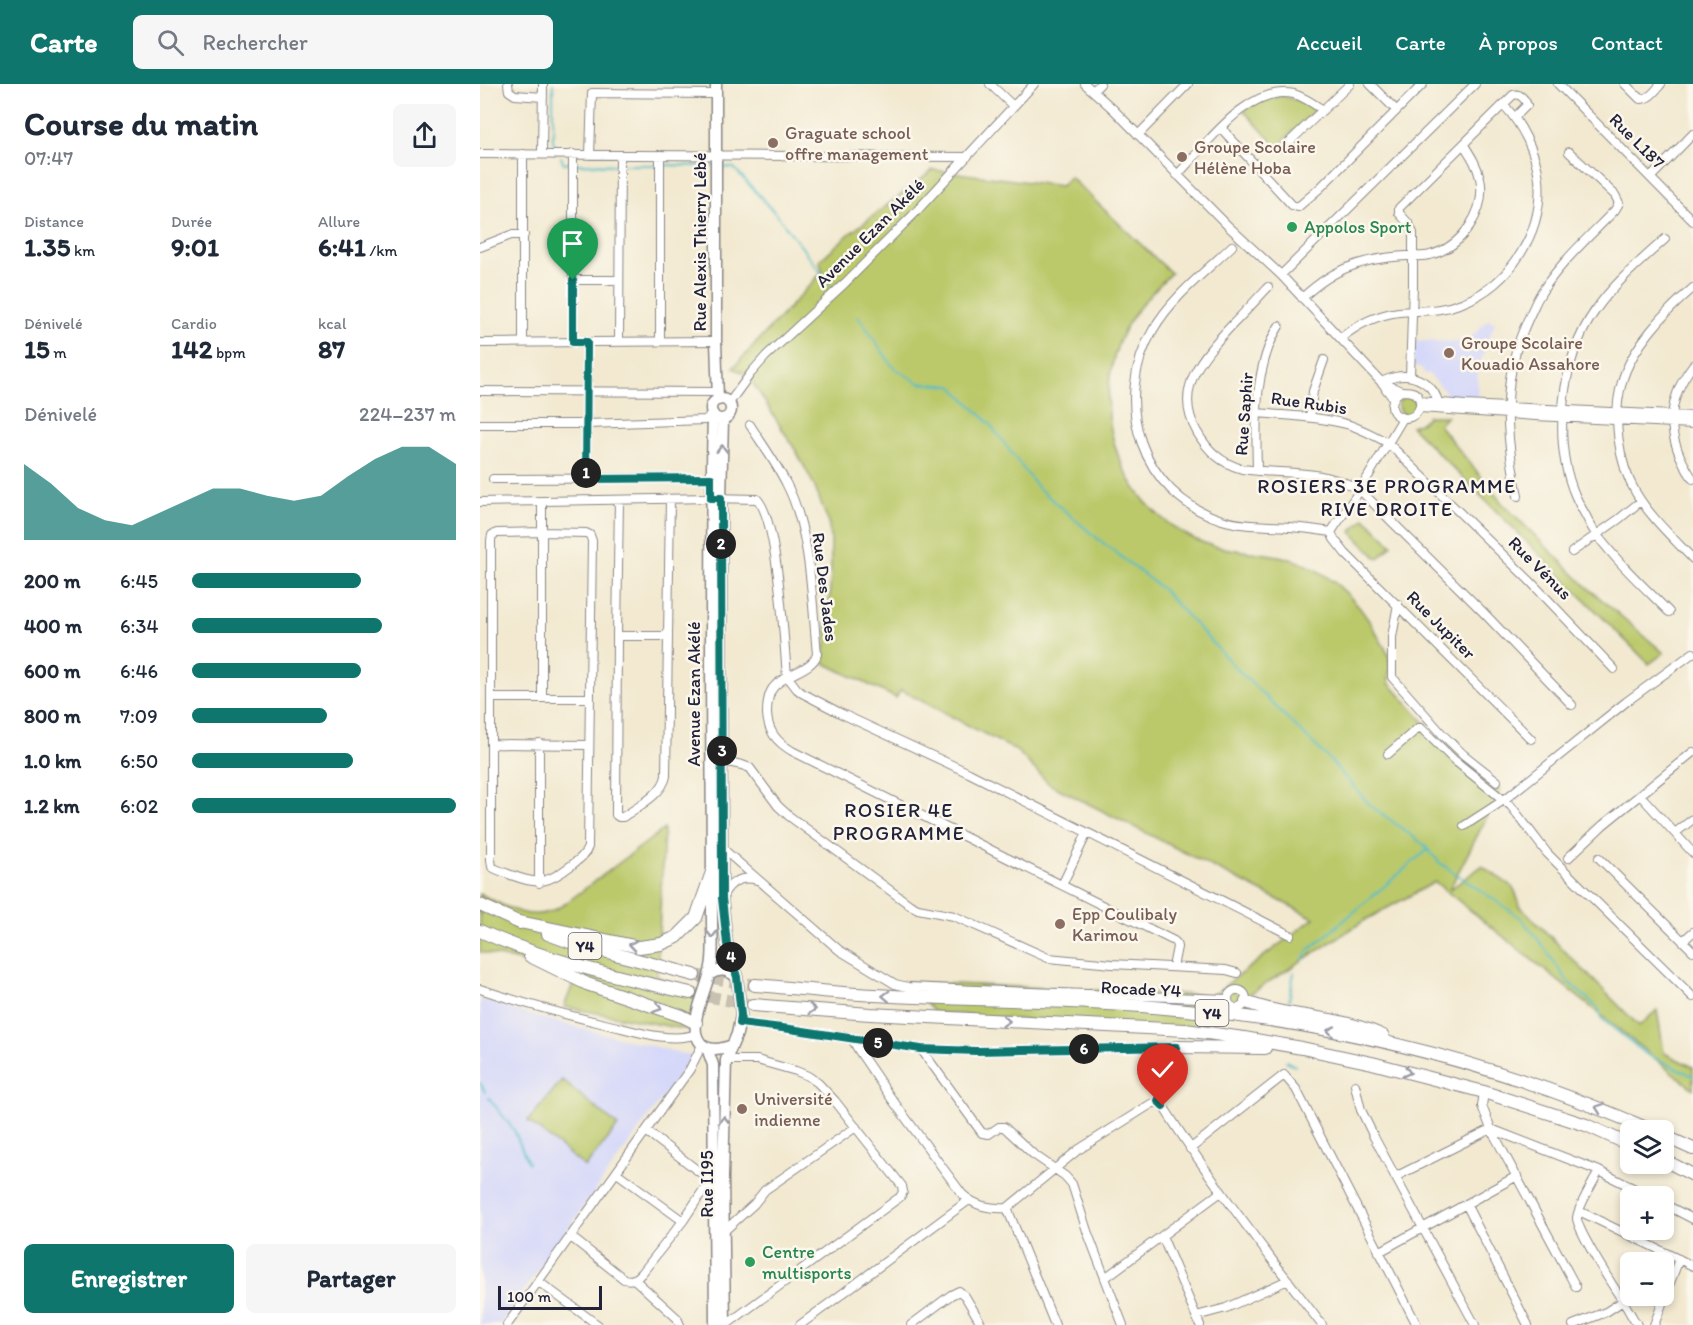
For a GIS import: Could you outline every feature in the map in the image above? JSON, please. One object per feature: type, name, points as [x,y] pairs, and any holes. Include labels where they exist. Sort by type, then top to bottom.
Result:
[{"type":"highway","points":[[515,921],[639,947],[661,945],[677,937],[696,918],[712,872]]},
{"type":"highway","name":"Y4","points":[[480,905],[570,942],[694,975]]},
{"type":"highway","name":"Y4","points":[[480,931],[508,944],[628,979],[690,993]]},
{"type":"highway","points":[[508,944],[587,984],[682,1016],[696,1029]]},
{"type":"highway","name":"Rocade Y4","points":[[754,985],[872,995],[1186,1010],[1306,1026],[1397,1044],[1492,1070],[1628,1120]]},
{"type":"highway","points":[[1246,1002],[1264,1009],[1334,1020],[1362,1027],[1397,1044]]},
{"type":"highway","name":"Y4","points":[[753,1005],[870,1014],[1185,1030],[1302,1048],[1372,1063],[1484,1092],[1586,1125],[1620,1140]]},
{"type":"highway","points":[[1176,1047],[1302,1048]]},
{"type":"highway","points":[[1674,1140],[1693,1149]]},
{"type":"highway","points":[[1674,1165],[1693,1174]]},
{"type":"main road","name":"Rue Alexis Thierry Lébé","points":[[716,89],[716,341],[721,398]]},
{"type":"main road","points":[[721,398],[730,412],[718,416],[712,405],[721,398]]},
{"type":"main road","name":"Avenue Ezan Akélé","points":[[716,498],[711,478],[718,416]]},
{"type":"main road","name":"Avenue Ezan Akélé","points":[[710,974],[716,759],[718,416]]},
{"type":"main road","name":"Avenue Ezan Akélé","points":[[716,759],[723,849],[722,898],[727,944],[737,977]]},
{"type":"main road","points":[[696,1029],[710,974],[724,970],[737,977]]},
{"type":"main road","name":"Rue I195","points":[[725,1325],[723,1232],[716,1179],[726,1060],[741,1015],[737,977]]},
{"type":"main road","name":"Rue I195","points":[[696,1029],[713,1065],[716,1179],[715,1325]]},
{"type":"main road","points":[[704,1047],[722,1049],[732,1045]]},
{"type":"street","points":[[508,84],[509,91],[514,95],[543,97]]},
{"type":"street","points":[[542,154],[543,84]]},
{"type":"street","points":[[657,84],[657,94]]},
{"type":"street","points":[[990,84],[1013,106]]},
{"type":"street","name":"Avenue Ezan Akélé","points":[[721,398],[751,373],[913,215],[1034,84]]},
{"type":"street","points":[[1085,84],[1281,275],[1383,383],[1393,398]]},
{"type":"street","points":[[1092,91],[1100,84]]},
{"type":"street","points":[[1138,135],[1188,84]]},
{"type":"street","points":[[1283,148],[1350,84]]},
{"type":"street","points":[[1370,84],[1396,110]]},
{"type":"street","points":[[1221,128],[1289,203],[1298,207],[1320,188],[1423,84]]},
{"type":"street","points":[[1281,275],[1475,84]]},
{"type":"street","name":"Rue L187","points":[[1558,84],[1693,221]]},
{"type":"street","points":[[1625,84],[1640,99],[1643,99],[1652,94],[1661,84]]},
{"type":"street","points":[[590,154],[591,96],[601,88],[657,94],[716,89]]},
{"type":"street","points":[[1177,175],[1221,128],[1251,102],[1281,93],[1295,94],[1323,110]]},
{"type":"street","points":[[1410,376],[1414,256],[1412,228],[1399,213],[1399,208],[1517,94],[1527,103],[1526,107],[1515,117]]},
{"type":"street","points":[[1341,338],[1358,325],[1382,315],[1439,311],[1465,302],[1502,277],[1522,253],[1538,209],[1539,179],[1531,150],[1515,117],[1504,105]]},
{"type":"street","points":[[1651,177],[1693,134]]},
{"type":"street","points":[[1302,298],[1319,284],[1352,266],[1374,259],[1428,256],[1452,246],[1475,217],[1481,195],[1481,180],[1476,164],[1464,145]]},
{"type":"street","points":[[1518,496],[1509,440],[1510,384],[1516,350],[1538,299],[1568,259],[1619,203],[1615,195],[1569,152]]},
{"type":"street","points":[[480,154],[967,157]]},
{"type":"street","points":[[523,154],[523,342]]},
{"type":"street","points":[[573,154],[573,342]]},
{"type":"street","points":[[620,155],[620,342]]},
{"type":"street","points":[[660,155],[660,340]]},
{"type":"street","points":[[480,248],[511,236],[524,235]]},
{"type":"street","points":[[1665,238],[1617,284],[1595,311],[1573,356],[1565,393],[1563,441],[1567,469],[1575,495],[1597,535],[1626,569],[1669,612]]},
{"type":"street","points":[[1232,246],[1170,307],[1154,327],[1138,364],[1133,401],[1135,421],[1146,456],[1172,490],[1190,505],[1223,520],[1239,524],[1331,532],[1360,490],[1403,418]]},
{"type":"street","points":[[573,280],[620,280]]},
{"type":"street","points":[[1268,287],[1209,350],[1192,378],[1189,413],[1193,426],[1202,441],[1213,454],[1228,465],[1257,471],[1329,476],[1346,481],[1360,490],[1483,612],[1572,705]]},
{"type":"street","points":[[1693,288],[1659,322],[1630,362],[1622,381],[1618,416],[1621,454],[1626,472],[1641,501],[1652,516],[1693,559]]},
{"type":"street","name":"Rue Saphir","points":[[1257,471],[1260,383],[1264,362],[1272,338],[1279,326]]},
{"type":"street","points":[[480,343],[716,341]]},
{"type":"street","points":[[586,479],[587,342]]},
{"type":"street","points":[[1310,417],[1313,391],[1324,360]]},
{"type":"street","points":[[1693,365],[1678,389],[1671,418],[1677,451],[1693,479]]},
{"type":"street","points":[[1383,383],[1395,377],[1410,376],[1424,381],[1436,396],[1439,406]]},
{"type":"street","points":[[1383,383],[1401,391],[1416,394],[1420,405],[1416,414],[1410,418],[1397,416],[1393,411],[1393,398],[1401,391]]},
{"type":"street","points":[[480,391],[587,391],[721,398]]},
{"type":"street","points":[[1420,405],[1618,416],[1671,418],[1693,416]]},
{"type":"street","name":"Rue Rubis","points":[[1258,413],[1310,417],[1347,424],[1388,443]]},
{"type":"street","points":[[480,424],[587,424],[705,420],[718,416]]},
{"type":"street","points":[[1671,418],[1693,424]]},
{"type":"street","name":"Rue Des Jades","points":[[750,425],[787,484],[805,541],[817,654],[812,664],[787,676]]},
{"type":"street","name":"Rue Vénus","points":[[1388,443],[1529,580],[1614,669]]},
{"type":"street","points":[[493,479],[711,478]]},
{"type":"street","points":[[619,500],[616,815],[623,818],[665,784],[670,499]]},
{"type":"street","points":[[480,502],[757,499],[765,513],[774,546],[787,676],[797,689],[1290,934]]},
{"type":"street","points":[[542,501],[542,698]]},
{"type":"street","points":[[1572,552],[1641,501]]},
{"type":"street","points":[[542,532],[586,533],[591,538],[588,847],[586,852],[567,869],[539,883],[527,881],[492,867],[491,861],[491,538],[497,533],[542,532]]},
{"type":"street","name":"Rue Jupiter","points":[[1331,532],[1345,553],[1531,739]]},
{"type":"street","points":[[1398,604],[1392,637],[1392,677],[1443,735],[1497,781]]},
{"type":"street","points":[[617,636],[668,636]]},
{"type":"street","points":[[1464,826],[1504,800],[1626,702],[1693,653]]},
{"type":"street","points":[[787,676],[771,691],[767,710],[768,728],[779,742],[792,751],[1176,942],[1173,967]]},
{"type":"street","points":[[491,698],[589,698]]},
{"type":"street","points":[[1388,754],[1418,728],[1421,728],[1454,760],[1511,806],[1547,853],[1693,997]]},
{"type":"street","points":[[539,743],[539,883]]},
{"type":"street","points":[[490,744],[588,745]]},
{"type":"street","points":[[1568,858],[1693,752]]},
{"type":"street","points":[[716,759],[750,768],[778,806],[789,816],[918,909],[954,916],[1048,958],[1226,970],[1237,973]]},
{"type":"street","points":[[1640,795],[1693,854]]},
{"type":"street","points":[[1675,833],[1693,819]]},
{"type":"street","points":[[1062,885],[1088,833]]},
{"type":"street","points":[[723,849],[839,950],[896,984],[908,987],[1228,999]]},
{"type":"street","points":[[1599,858],[1693,951]]},
{"type":"street","points":[[722,898],[726,889],[733,882],[751,878],[758,880]]},
{"type":"street","points":[[1683,942],[1693,932]]},
{"type":"street","points":[[480,989],[556,1012],[647,1034],[689,1037],[696,1029]]},
{"type":"street","points":[[1239,990],[1245,993],[1246,1002],[1243,1007],[1237,1009],[1232,1007],[1228,999],[1233,991],[1239,990]]},
{"type":"street","points":[[740,1023],[790,1029],[921,1049],[976,1051],[1176,1047],[1171,1072],[1158,1101],[1078,1150],[1007,1208],[995,1208],[972,1203],[962,1194],[891,1098],[852,1039]]},
{"type":"street","points":[[507,1325],[690,1070],[704,1047]]},
{"type":"street","points":[[921,1049],[982,1132],[988,1134],[999,1127],[1004,1127],[1033,1154],[1072,1184],[1087,1231],[1123,1325]]},
{"type":"street","points":[[725,1325],[900,1197],[903,1192],[902,1186],[856,1126],[818,1083],[796,1071],[757,1060],[726,1060]]},
{"type":"street","points":[[1190,1149],[1284,1075],[1296,1089],[1417,1325]]},
{"type":"street","points":[[1355,1085],[1361,1110],[1374,1137],[1475,1325]]},
{"type":"street","points":[[1484,1092],[1482,1106],[1491,1129],[1576,1287]]},
{"type":"street","points":[[1158,1101],[1221,1192],[1322,1325]]},
{"type":"street","points":[[723,1232],[765,1191],[856,1126]]},
{"type":"street","points":[[1395,1178],[1491,1129],[1599,1171],[1629,1186]]},
{"type":"street","points":[[571,1237],[624,1279],[634,1279],[642,1273],[716,1179],[646,1131]]},
{"type":"street","points":[[1599,1171],[1579,1211],[1577,1220],[1582,1233],[1620,1296]]},
{"type":"street","points":[[617,1173],[684,1221]]},
{"type":"street","points":[[1379,1252],[1517,1176]]},
{"type":"street","points":[[1105,1278],[1221,1192]]},
{"type":"street","points":[[800,1325],[969,1200]]},
{"type":"street","points":[[1466,1204],[1528,1325]]},
{"type":"street","points":[[1007,1208],[1055,1325]]},
{"type":"street","points":[[1674,1209],[1693,1219]]},
{"type":"street","points":[[1579,1211],[1693,1266]]},
{"type":"street","points":[[1162,1236],[1200,1325]]},
{"type":"street","points":[[1654,1325],[1678,1259]]},
{"type":"street","points":[[634,1279],[677,1318],[680,1325]]},
{"type":"street","points":[[1196,1316],[1226,1308],[1287,1280]]},
{"type":"street","points":[[539,1282],[598,1325]]},
{"type":"street","points":[[911,1325],[959,1291],[965,1296],[982,1325]]},
{"type":"street","points":[[1573,1325],[1606,1312],[1620,1303]]},
{"type":"street","points":[[1626,1306],[1637,1325]]},
{"type":"shaded area","name":"Groupe Scolaire Kouadio Assahore","points":[[1488,320],[1495,322],[1478,369],[1477,402],[1446,402],[1446,392],[1429,374],[1423,373],[1423,369],[1412,365],[1416,341],[1466,342]]},
{"type":"shaded area","points":[[480,999],[541,1018],[692,1056],[499,1325],[480,1325]]},
{"type":"green space","points":[[1281,96],[1299,101],[1315,110],[1277,147],[1244,111],[1253,104]]},
{"type":"green space","points":[[933,170],[1061,186],[1070,177],[1171,273],[1129,322],[1119,342],[1111,370],[1108,398],[1110,426],[1117,453],[1129,479],[1145,501],[1165,521],[1190,537],[1212,545],[1283,557],[1298,562],[1326,576],[1350,597],[1370,622],[1389,656],[1389,683],[1461,759],[1501,790],[1449,890],[1482,866],[1514,888],[1520,906],[1639,1026],[1657,1010],[1664,1053],[1693,1067],[1693,1089],[1435,882],[1367,919],[1187,1034],[934,1012],[907,982],[1213,995],[1314,918],[1049,784],[1017,751],[901,690],[896,698],[824,663],[831,578],[831,541],[828,521],[814,485],[796,451],[755,386],[744,373],[733,368],[823,271],[819,261],[848,235]]},
{"type":"green space","points":[[1403,397],[1411,397],[1416,402],[1414,413],[1403,415],[1398,410],[1398,402]]},
{"type":"green space","points":[[1428,416],[1447,416],[1439,425],[1502,503],[1587,587],[1664,653],[1649,664],[1411,426],[1422,422]]},
{"type":"green space","points":[[1365,518],[1392,545],[1378,559],[1351,532]]},
{"type":"green space","points":[[664,829],[657,976],[696,996],[689,1030],[564,1007],[577,974],[480,952],[480,894],[522,912],[540,914],[549,912],[566,903]]},
{"type":"green space","points":[[562,1080],[618,1126],[585,1167],[528,1121]]},
{"type":"waterway","points":[[553,84],[553,141],[558,152]]},
{"type":"waterway","points":[[561,157],[563,163],[570,163]]},
{"type":"waterway","points":[[575,164],[618,165]]},
{"type":"waterway","points":[[623,165],[657,165]]},
{"type":"waterway","points":[[662,165],[714,166]]},
{"type":"waterway","points":[[719,167],[734,168],[777,215],[830,284]]},
{"type":"waterway","points":[[858,316],[893,367],[919,383],[952,386],[989,423],[1037,487],[1162,589],[1234,666],[1328,758],[1370,805],[1423,844],[1440,863],[1521,918],[1567,981],[1598,1008],[1602,1019],[1646,1054],[1693,1076]]},
{"type":"waterway","points":[[1303,959],[1309,950],[1427,850]]},
{"type":"waterway","points":[[1289,1000],[1294,972]]},
{"type":"waterway","points":[[1286,1061],[1295,1066]]},
{"type":"waterway","points":[[480,1083],[485,1092]]},
{"type":"waterway","points":[[489,1098],[514,1130],[528,1163]]},
{"type":"tunnel","points":[[694,975],[755,985]]},
{"type":"tunnel","points":[[690,993],[753,1005]]},
{"type":"place","name":"Graguate school offre management","points":[[773,143]]},
{"type":"place","name":"Groupe Scolaire Hélène Hoba","points":[[1182,157]]},
{"type":"place","name":"Appolos Sport","points":[[1292,227]]},
{"type":"place","name":"Groupe Scolaire Kouadio Assahore","points":[[1449,353]]},
{"type":"place","name":"Epp Coulibaly Karimou","points":[[1060,924]]},
{"type":"place","name":"Université indienne","points":[[742,1109]]},
{"type":"place","name":"Centre multisports","points":[[750,1262]]},
{"type":"district","name":"ROSIERS 3E PROGRAMME RIVE DROITE","points":[[1387,498]]},
{"type":"district","name":"ROSIER 4E PROGRAMME","points":[[899,822]]},
{"type":"route","points":[[573,280],[573,342],[587,342],[586,479],[711,478],[711,498],[721,498],[722,898],[727,944],[737,977],[740,1023],[921,1049],[976,1051],[1176,1047],[1171,1072],[1158,1101],[1163,1106]]}]
